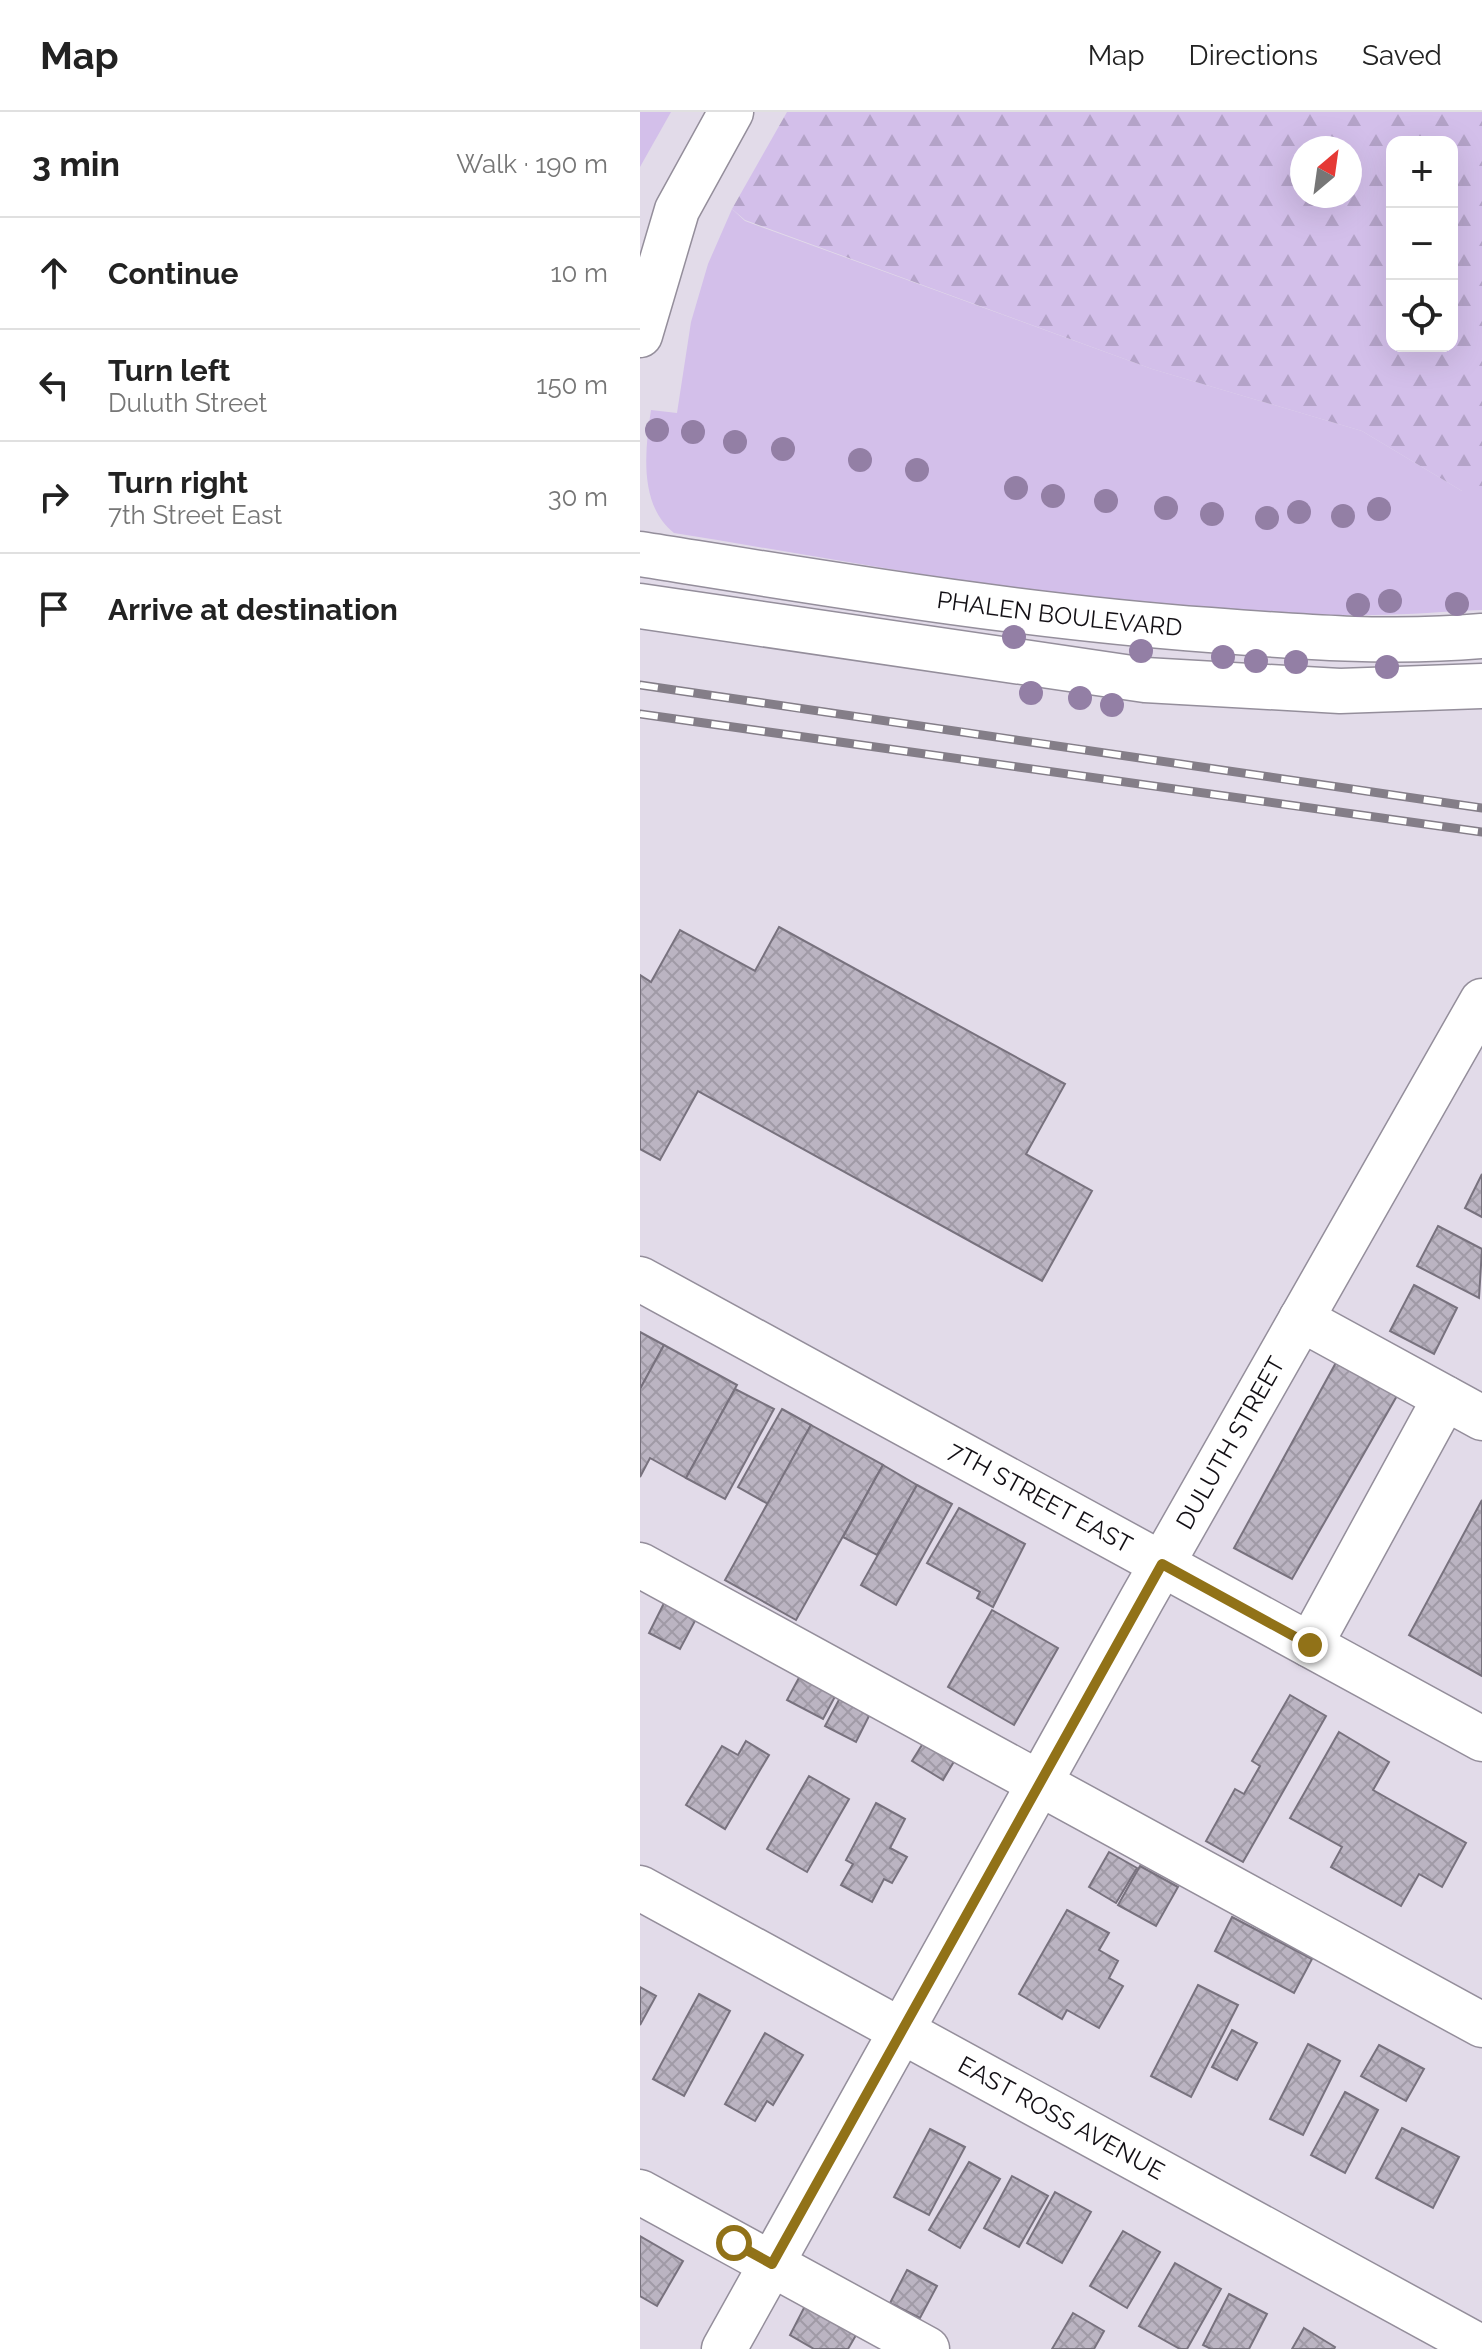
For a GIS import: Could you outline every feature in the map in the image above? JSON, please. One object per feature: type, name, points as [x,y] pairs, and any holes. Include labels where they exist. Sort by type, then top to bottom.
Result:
[{"type":"street","points":[[640,335],[677,210],[731,112]]},
{"type":"street","name":"PHALEN BOULEVARD","points":[[640,554],[911,598],[1121,624],[1291,637],[1441,640],[1482,636]]},
{"type":"street","name":"PHALEN BOULEVARD","points":[[640,606],[1145,680],[1340,691],[1482,686]]},
{"type":"street","name":"DULUTH STREET","points":[[724,2349],[1162,1564],[1482,1001]]},
{"type":"street","name":"7TH STREET EAST","points":[[640,1279],[1482,1739]]},
{"type":"street","points":[[1301,1319],[1464,1408],[1310,1645]]},
{"type":"street","points":[[640,1565],[1482,2025]]},
{"type":"street","name":"EAST ROSS AVENUE","points":[[640,1888],[1482,2348]]},
{"type":"street","points":[[640,2192],[927,2349]]},
{"type":"green space","points":[[640,112],[671,112],[640,167]]},
{"type":"green space","points":[[787,112],[1482,112],[1482,491],[1462,491],[1362,431],[1152,369],[745,220],[732,209]]},
{"type":"green space","points":[[732,209],[745,221],[1152,369],[1362,431],[1462,491],[1482,491],[1482,610],[1373,615],[1285,614],[1110,601],[674,533],[655,509],[647,478],[651,410],[677,413],[691,322],[708,264]]},
{"type":"building","points":[[779,927],[1065,1084],[1026,1154],[1092,1191],[1042,1281],[698,1091],[660,1160],[640,1149],[640,975],[651,982],[680,930],[755,971]]},
{"type":"building","points":[[1482,1174],[1482,1217],[1465,1208]]},
{"type":"building","points":[[1438,1226],[1482,1249],[1479,1298],[1417,1266]]},
{"type":"building","points":[[1414,1285],[1457,1308],[1434,1354],[1390,1331]]},
{"type":"building","points":[[640,1332],[664,1345],[640,1389]]},
{"type":"building","points":[[664,1345],[737,1385],[686,1478],[650,1458],[640,1477],[640,1389]]},
{"type":"building","points":[[1338,1359],[1398,1394],[1292,1579],[1234,1548]]},
{"type":"building","points":[[735,1389],[774,1409],[725,1499],[686,1478]]},
{"type":"building","points":[[782,1409],[811,1425],[768,1504],[738,1487]]},
{"type":"building","points":[[811,1425],[883,1465],[796,1620],[725,1580]]},
{"type":"building","points":[[883,1465],[917,1485],[877,1555],[843,1537]]},
{"type":"building","points":[[917,1485],[952,1504],[896,1605],[861,1585]]},
{"type":"building","points":[[1482,1500],[1482,1676],[1409,1635]]},
{"type":"building","points":[[959,1508],[1025,1544],[993,1607],[977,1598],[980,1592],[927,1563]]},
{"type":"building","points":[[664,1603],[696,1619],[680,1649],[649,1633]]},
{"type":"building","points":[[992,1610],[1058,1648],[1014,1725],[948,1687]]},
{"type":"building","points":[[802,1672],[838,1691],[823,1719],[787,1700]]},
{"type":"building","points":[[842,1694],[872,1710],[856,1742],[825,1726]]},
{"type":"building","points":[[1290,1695],[1326,1716],[1243,1862],[1206,1841],[1235,1789],[1244,1794],[1260,1766],[1252,1761]]},
{"type":"building","points":[[1339,1732],[1389,1762],[1373,1790],[1466,1843],[1442,1887],[1419,1874],[1401,1906],[1331,1867],[1342,1847],[1290,1818]]},
{"type":"building","points":[[925,1740],[956,1758],[943,1780],[912,1761]]},
{"type":"building","points":[[746,1741],[769,1755],[725,1829],[686,1805],[722,1746],[738,1755]]},
{"type":"building","points":[[809,1776],[849,1799],[807,1872],[767,1849]]},
{"type":"building","points":[[876,1803],[905,1819],[890,1848],[907,1857],[892,1883],[884,1879],[872,1902],[841,1885],[853,1864],[846,1860]]},
{"type":"building","points":[[1109,1852],[1137,1868],[1116,1903],[1089,1887]]},
{"type":"building","points":[[1140,1866],[1178,1887],[1156,1926],[1118,1905]]},
{"type":"building","points":[[1067,1910],[1109,1933],[1099,1950],[1118,1961],[1109,1978],[1123,1986],[1099,2028],[1067,2010],[1062,2019],[1019,1994]]},
{"type":"building","points":[[1232,1917],[1312,1959],[1294,1993],[1215,1951]]},
{"type":"building","points":[[1198,1985],[1238,2005],[1191,2097],[1151,2076]]},
{"type":"building","points":[[640,1987],[656,1996],[640,2025]]},
{"type":"building","points":[[699,1994],[730,2011],[684,2096],[653,2079]]},
{"type":"building","points":[[1232,2030],[1257,2043],[1237,2080],[1212,2067]]},
{"type":"building","points":[[765,2033],[803,2055],[773,2105],[767,2101],[755,2121],[725,2104]]},
{"type":"building","points":[[1308,2044],[1340,2061],[1303,2135],[1270,2119]]},
{"type":"building","points":[[1379,2045],[1424,2069],[1406,2101],[1361,2076]]},
{"type":"building","points":[[1345,2092],[1378,2110],[1345,2173],[1311,2155]]},
{"type":"building","points":[[1402,2128],[1459,2157],[1433,2208],[1376,2178]]},
{"type":"building","points":[[930,2129],[965,2147],[929,2215],[894,2197]]},
{"type":"building","points":[[969,2162],[1000,2179],[960,2248],[929,2230]]},
{"type":"building","points":[[1012,2176],[1048,2196],[1019,2247],[984,2228]]},
{"type":"building","points":[[1055,2192],[1091,2212],[1062,2263],[1027,2243]]},
{"type":"building","points":[[1123,2231],[1160,2252],[1127,2308],[1090,2286]]},
{"type":"building","points":[[640,2236],[683,2261],[657,2306],[640,2296]]},
{"type":"building","points":[[1175,2263],[1221,2289],[1187,2349],[1180,2349],[1139,2326]]},
{"type":"building","points":[[907,2270],[937,2286],[920,2318],[890,2303]]},
{"type":"building","points":[[1229,2294],[1267,2314],[1249,2349],[1211,2349],[1203,2345]]},
{"type":"building","points":[[807,2302],[859,2330],[848,2349],[814,2349],[790,2335]]},
{"type":"building","points":[[1073,2313],[1104,2331],[1094,2349],[1052,2349]]},
{"type":"building","points":[[1304,2328],[1335,2347],[1334,2349],[1292,2349]]},
{"type":"railway","points":[[640,685],[1482,808]]},
{"type":"railway","points":[[640,714],[1482,832]]},
{"type":"route","points":[[734,2243],[772,2264],[1162,1564],[1310,1645]]}]
